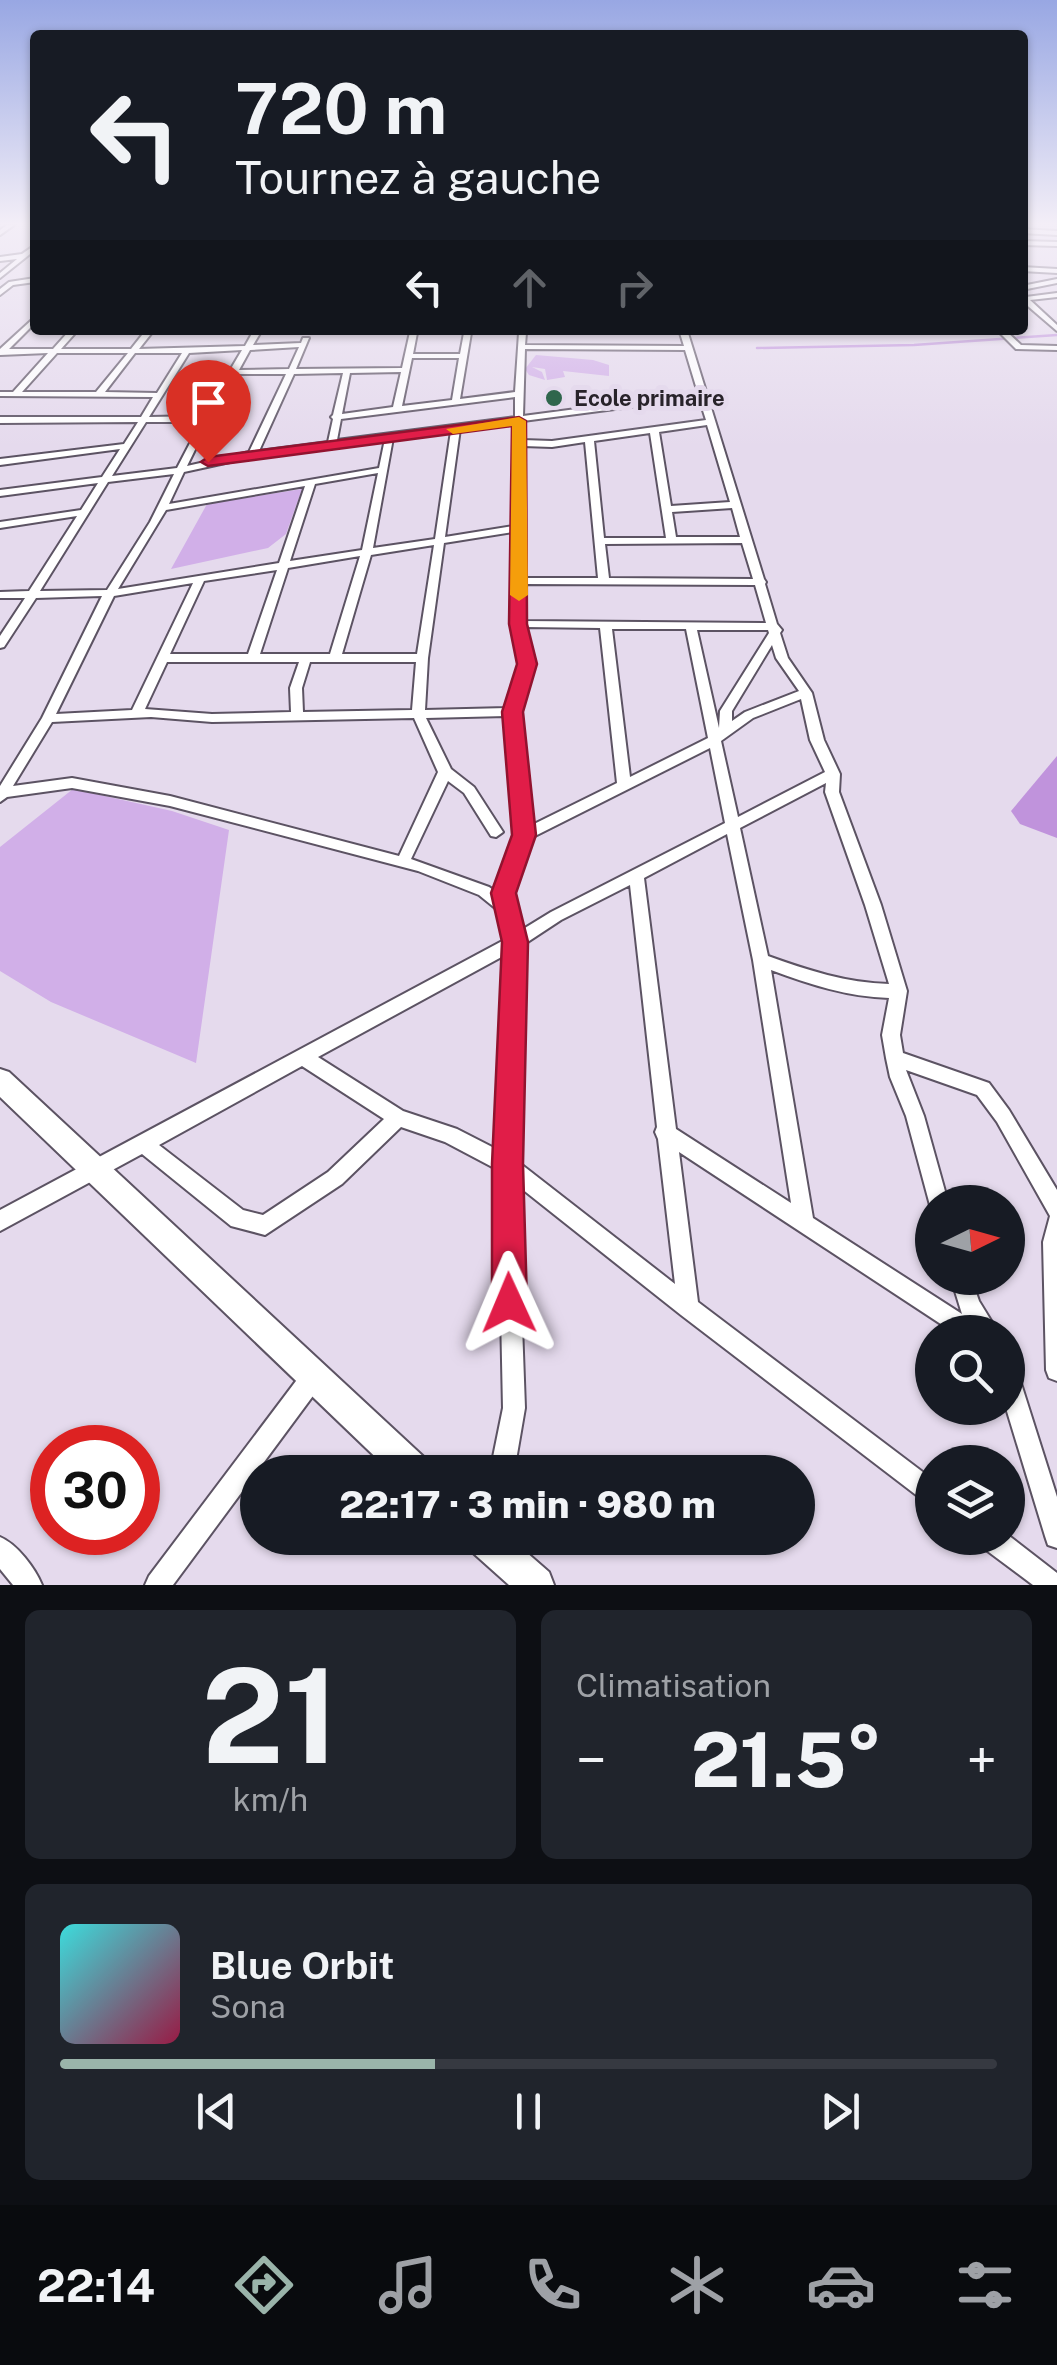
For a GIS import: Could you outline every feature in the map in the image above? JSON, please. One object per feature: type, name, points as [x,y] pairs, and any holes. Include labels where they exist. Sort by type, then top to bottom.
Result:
[{"type":"street","points":[[1028,303],[1057,329]]},
{"type":"street","points":[[1,352],[30,323]]},
{"type":"street","points":[[15,394],[70,335]]},
{"type":"street","points":[[99,394],[146,335]]},
{"type":"street","points":[[1,795],[48,718],[110,593],[163,508],[206,419],[255,335]]},
{"type":"street","points":[[253,454],[308,335]]},
{"type":"street","points":[[397,408],[413,335]]},
{"type":"street","points":[[456,401],[467,335]]},
{"type":"street","points":[[621,335],[627,348]]},
{"type":"street","points":[[685,335],[782,658],[806,693],[899,991],[891,1035],[933,1185]]},
{"type":"street","points":[[1006,335],[1020,347],[1057,348]]},
{"type":"street","points":[[505,1455],[514,1408],[508,1164],[515,942],[504,907],[509,870],[524,835],[512,712],[526,676],[518,624],[518,394],[523,336],[627,348],[689,348]]},
{"type":"street","points":[[1,352],[187,352],[304,345]]},
{"type":"street","points":[[0,645],[187,352]]},
{"type":"street","points":[[408,356],[464,356]]},
{"type":"street","points":[[236,372],[405,370]]},
{"type":"street","points":[[330,446],[347,372]]},
{"type":"street","points":[[0,394],[158,395]]},
{"type":"street","points":[[335,416],[518,394]]},
{"type":"street","points":[[0,493],[182,470],[253,454],[703,395]]},
{"type":"street","points":[[0,420],[206,419]]},
{"type":"street","points":[[519,442],[552,444],[712,422]]},
{"type":"street","points":[[456,429],[422,658],[418,713],[445,772],[469,790],[496,832]]},
{"type":"street","points":[[654,430],[672,540]]},
{"type":"street","points":[[336,657],[366,552],[389,439]]},
{"type":"street","points":[[588,439],[596,478],[604,582]]},
{"type":"street","points":[[0,462],[126,446]]},
{"type":"street","points":[[163,508],[381,470]]},
{"type":"street","points":[[253,658],[310,481]]},
{"type":"street","points":[[666,509],[737,505]]},
{"type":"street","points":[[0,526],[86,512]]},
{"type":"street","points":[[0,595],[110,593],[520,528]]},
{"type":"street","points":[[600,540],[748,540]]},
{"type":"street","points":[[137,714],[201,577]]},
{"type":"street","points":[[520,581],[761,582]]},
{"type":"street","points":[[518,624],[775,628]]},
{"type":"street","points":[[606,627],[624,784]]},
{"type":"street","points":[[691,627],[719,735],[804,1225]]},
{"type":"street","points":[[719,735],[726,711],[775,628]]},
{"type":"street","points":[[297,714],[296,688],[306,657]]},
{"type":"street","points":[[165,658],[422,658]]},
{"type":"street","points":[[524,835],[806,693]]},
{"type":"street","points":[[48,718],[512,712]]},
{"type":"street","points":[[406,855],[445,772]]},
{"type":"street","points":[[1,795],[72,783],[170,801],[438,872],[484,891],[504,907]]},
{"type":"street","points":[[0,1221],[515,942],[556,916],[808,789],[832,783]]},
{"type":"street","points":[[636,876],[688,1308]]},
{"type":"street","points":[[761,960],[850,988],[899,991]]},
{"type":"street","points":[[301,1056],[398,1118],[450,1135],[508,1164],[915,1481]]},
{"type":"street","points":[[896,1058],[983,1090],[1004,1116],[1057,1209]]},
{"type":"street","points":[[0,1080],[397,1455]]},
{"type":"street","points":[[142,1143],[238,1220],[255,1226],[274,1220],[336,1178],[398,1118]]},
{"type":"street","points":[[664,1132],[944,1315]]},
{"type":"street","points":[[1057,1224],[1052,1242],[1057,1370]]},
{"type":"street","points":[[158,1585],[313,1376]]},
{"type":"street","points":[[1023,1425],[1057,1536]]},
{"type":"street","points":[[0,1549],[29,1585]]},
{"type":"street","points":[[503,1555],[536,1585]]},
{"type":"street","points":[[1013,1555],[1053,1585]]},
{"type":"shaded area","points":[[536,355],[593,360],[609,365],[609,376],[563,371],[565,377],[547,380],[545,369],[532,367],[542,372],[545,380],[529,375],[525,369]]},
{"type":"shaded area","points":[[302,489],[286,534],[268,548],[171,569],[207,504]]},
{"type":"shaded area","points":[[1057,756],[1057,838],[1020,824],[1011,811]]},
{"type":"shaded area","points":[[73,789],[172,811],[229,830],[196,1063],[51,1002],[0,971],[0,847]]},
{"type":"waterway","points":[[757,348],[914,345],[1057,335]]},
{"type":"slow traffic","points":[[453,429],[519,421],[519,595]]},
{"type":"place","name":"Ecole primaire","points":[[554,398]]},
{"type":"route","points":[[208,462],[519,421],[518,624],[527,664],[512,712],[524,842],[509,870],[503,893],[515,942],[508,1164],[509,1303]]}]
